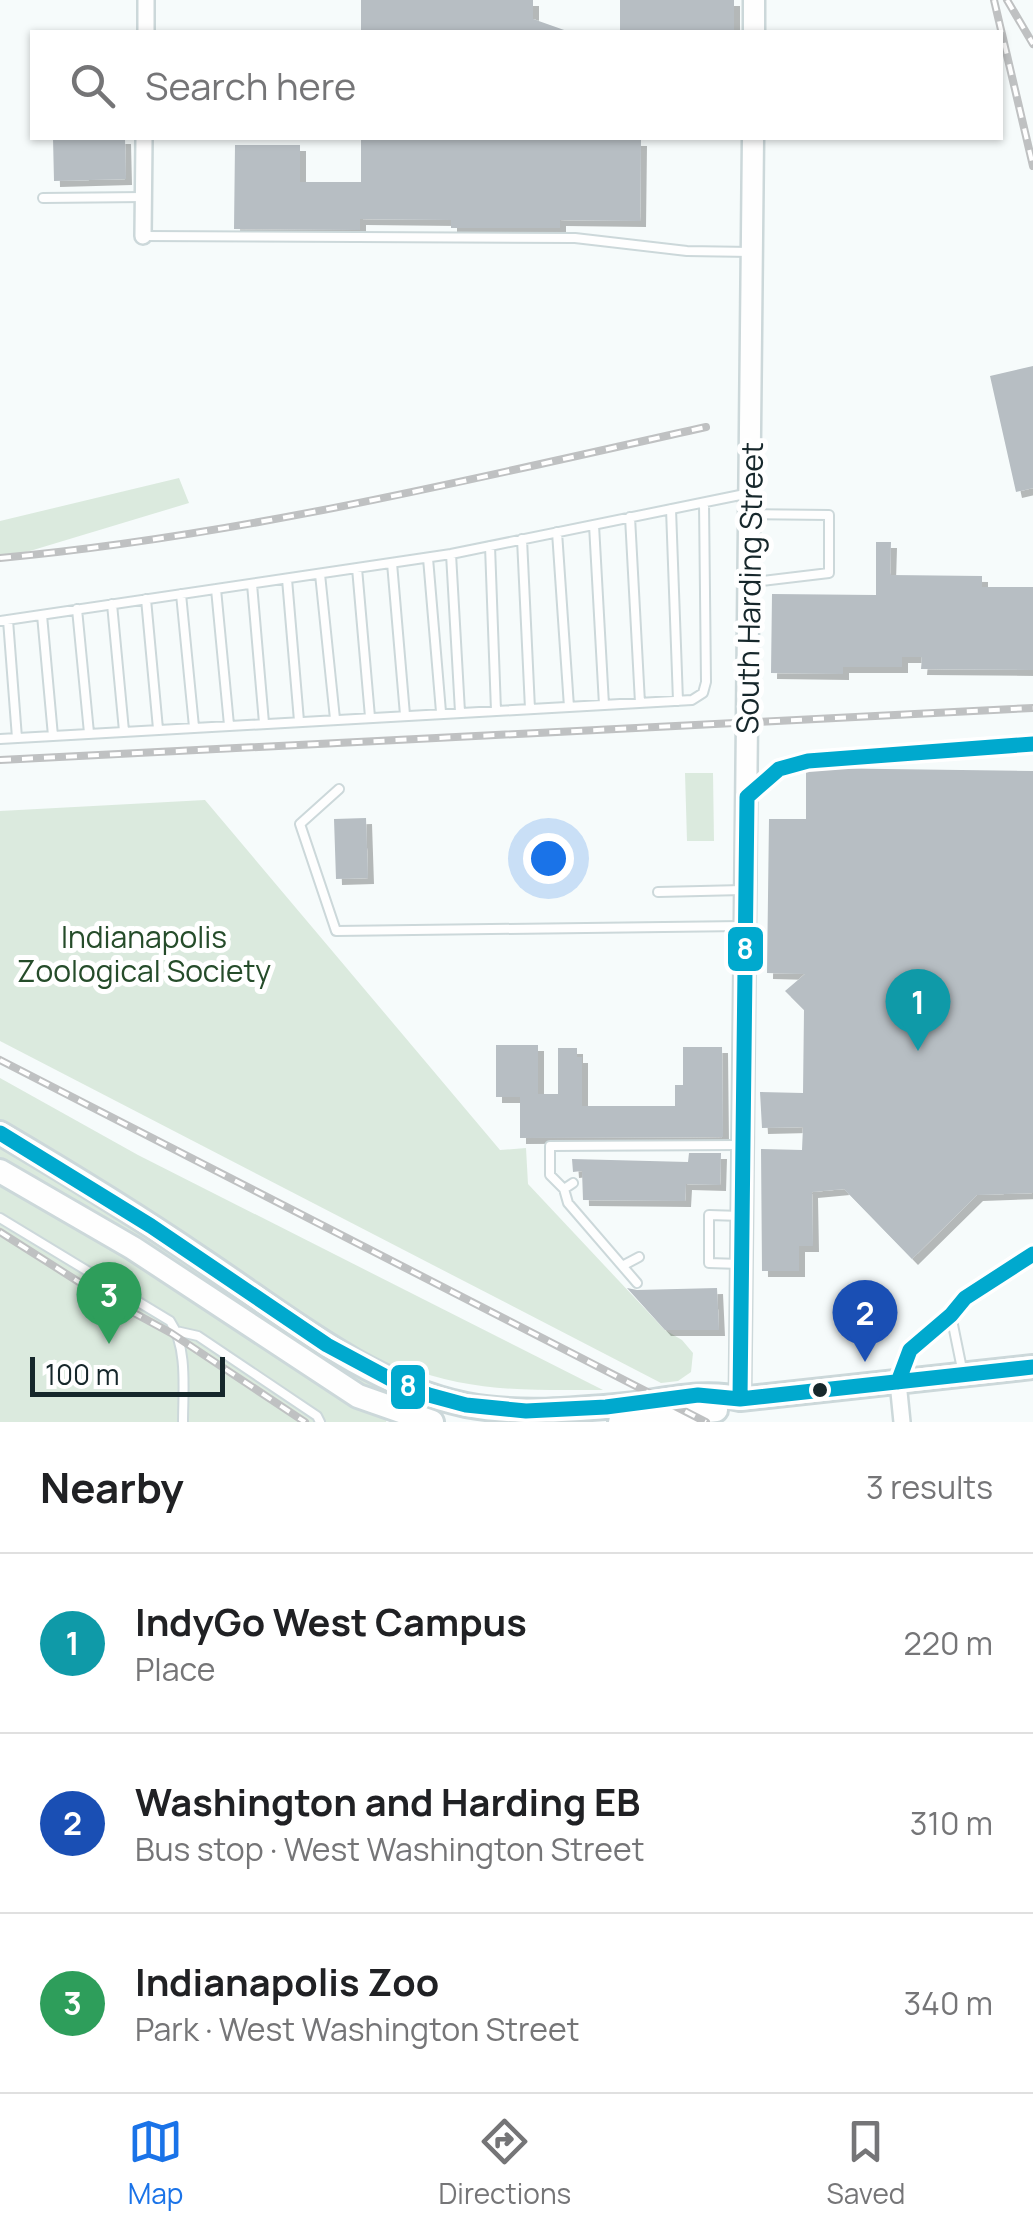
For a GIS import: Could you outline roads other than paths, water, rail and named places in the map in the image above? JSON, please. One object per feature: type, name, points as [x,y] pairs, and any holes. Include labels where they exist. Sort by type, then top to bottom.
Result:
[{"type":"main road","points":[[0,1133],[148,1223],[359,1364],[420,1392],[472,1406],[520,1411],[571,1410],[714,1395],[740,1399],[1033,1367]]},
{"type":"main road","points":[[0,1171],[133,1248],[358,1396],[420,1421]]},
{"type":"main road","points":[[620,1422],[716,1410],[740,1399]]},
{"type":"street","points":[[146,0],[146,30]]},
{"type":"street","points":[[754,0],[754,30]]},
{"type":"street","points":[[143,236],[144,140]]},
{"type":"street","name":"South Harding Street","points":[[740,1399],[753,140]]},
{"type":"street","points":[[898,1382],[902,1422]]},
{"type":"street","points":[[420,1392],[420,1421]]},
{"type":"lane","points":[[43,198],[144,197]]},
{"type":"lane","points":[[143,236],[575,238],[686,251],[751,252]]},
{"type":"lane","points":[[0,739],[692,700],[702,693],[706,682],[704,502]]},
{"type":"lane","points":[[17,738],[4,620],[428,558],[704,502],[829,515],[830,574],[748,582]]},
{"type":"lane","points":[[670,509],[678,701]]},
{"type":"lane","points":[[630,518],[640,703]]},
{"type":"lane","points":[[594,525],[604,705]]},
{"type":"lane","points":[[557,532],[569,707]]},
{"type":"lane","points":[[522,539],[530,709]]},
{"type":"lane","points":[[490,546],[496,711]]},
{"type":"lane","points":[[451,554],[460,712]]},
{"type":"lane","points":[[428,558],[441,712]]},
{"type":"lane","points":[[392,563],[406,715]]},
{"type":"lane","points":[[356,568],[370,717]]},
{"type":"lane","points":[[320,574],[335,719]]},
{"type":"lane","points":[[287,579],[299,721]]},
{"type":"lane","points":[[252,584],[264,723]]},
{"type":"lane","points":[[216,589],[229,725]]},
{"type":"lane","points":[[182,594],[194,727]]},
{"type":"lane","points":[[146,600],[158,730]]},
{"type":"lane","points":[[112,604],[124,732]]},
{"type":"lane","points":[[77,610],[89,734]]},
{"type":"lane","points":[[42,615],[53,736]]},
{"type":"lane","points":[[747,797],[779,769],[808,761],[1033,744]]},
{"type":"lane","points":[[339,789],[300,824],[336,931],[746,926]]},
{"type":"lane","points":[[658,892],[746,890]]},
{"type":"lane","points":[[637,1283],[568,1203],[564,1189],[550,1176],[550,1146],[744,1145]]},
{"type":"lane","points":[[564,1189],[574,1182]]},
{"type":"lane","points":[[740,1264],[710,1263],[709,1216],[742,1216]]},
{"type":"lane","points":[[0,1218],[161,1313],[176,1331],[183,1422]]},
{"type":"lane","points":[[898,1382],[910,1350],[951,1315],[964,1298],[1033,1254]]},
{"type":"lane","points":[[624,1266],[639,1257]]},
{"type":"lane","points":[[951,1315],[963,1375]]},
{"type":"lane","points":[[176,1331],[198,1336],[318,1416],[320,1422]]},
{"type":"railway","points":[[994,0],[1001,30]]},
{"type":"railway","points":[[1007,0],[1033,44]]},
{"type":"railway","points":[[1003,38],[1033,166]]},
{"type":"railway","points":[[0,558],[267,521],[706,427]]},
{"type":"railway","points":[[0,760],[1033,708]]},
{"type":"railway","points":[[0,1060],[706,1422]]},
{"type":"railway","points":[[0,1232],[90,1289],[171,1333],[305,1422]]},
{"type":"place","name":"IndyGo West Campus","points":[[918,1051]]},
{"type":"place","name":"Indianapolis Zoo","points":[[109,1344]]},
{"type":"place","name":"Washington and Harding EB","points":[[865,1362]]},
{"type":"park label","name":"Indianapolis Zoological Society","points":[[144,953]]}]
